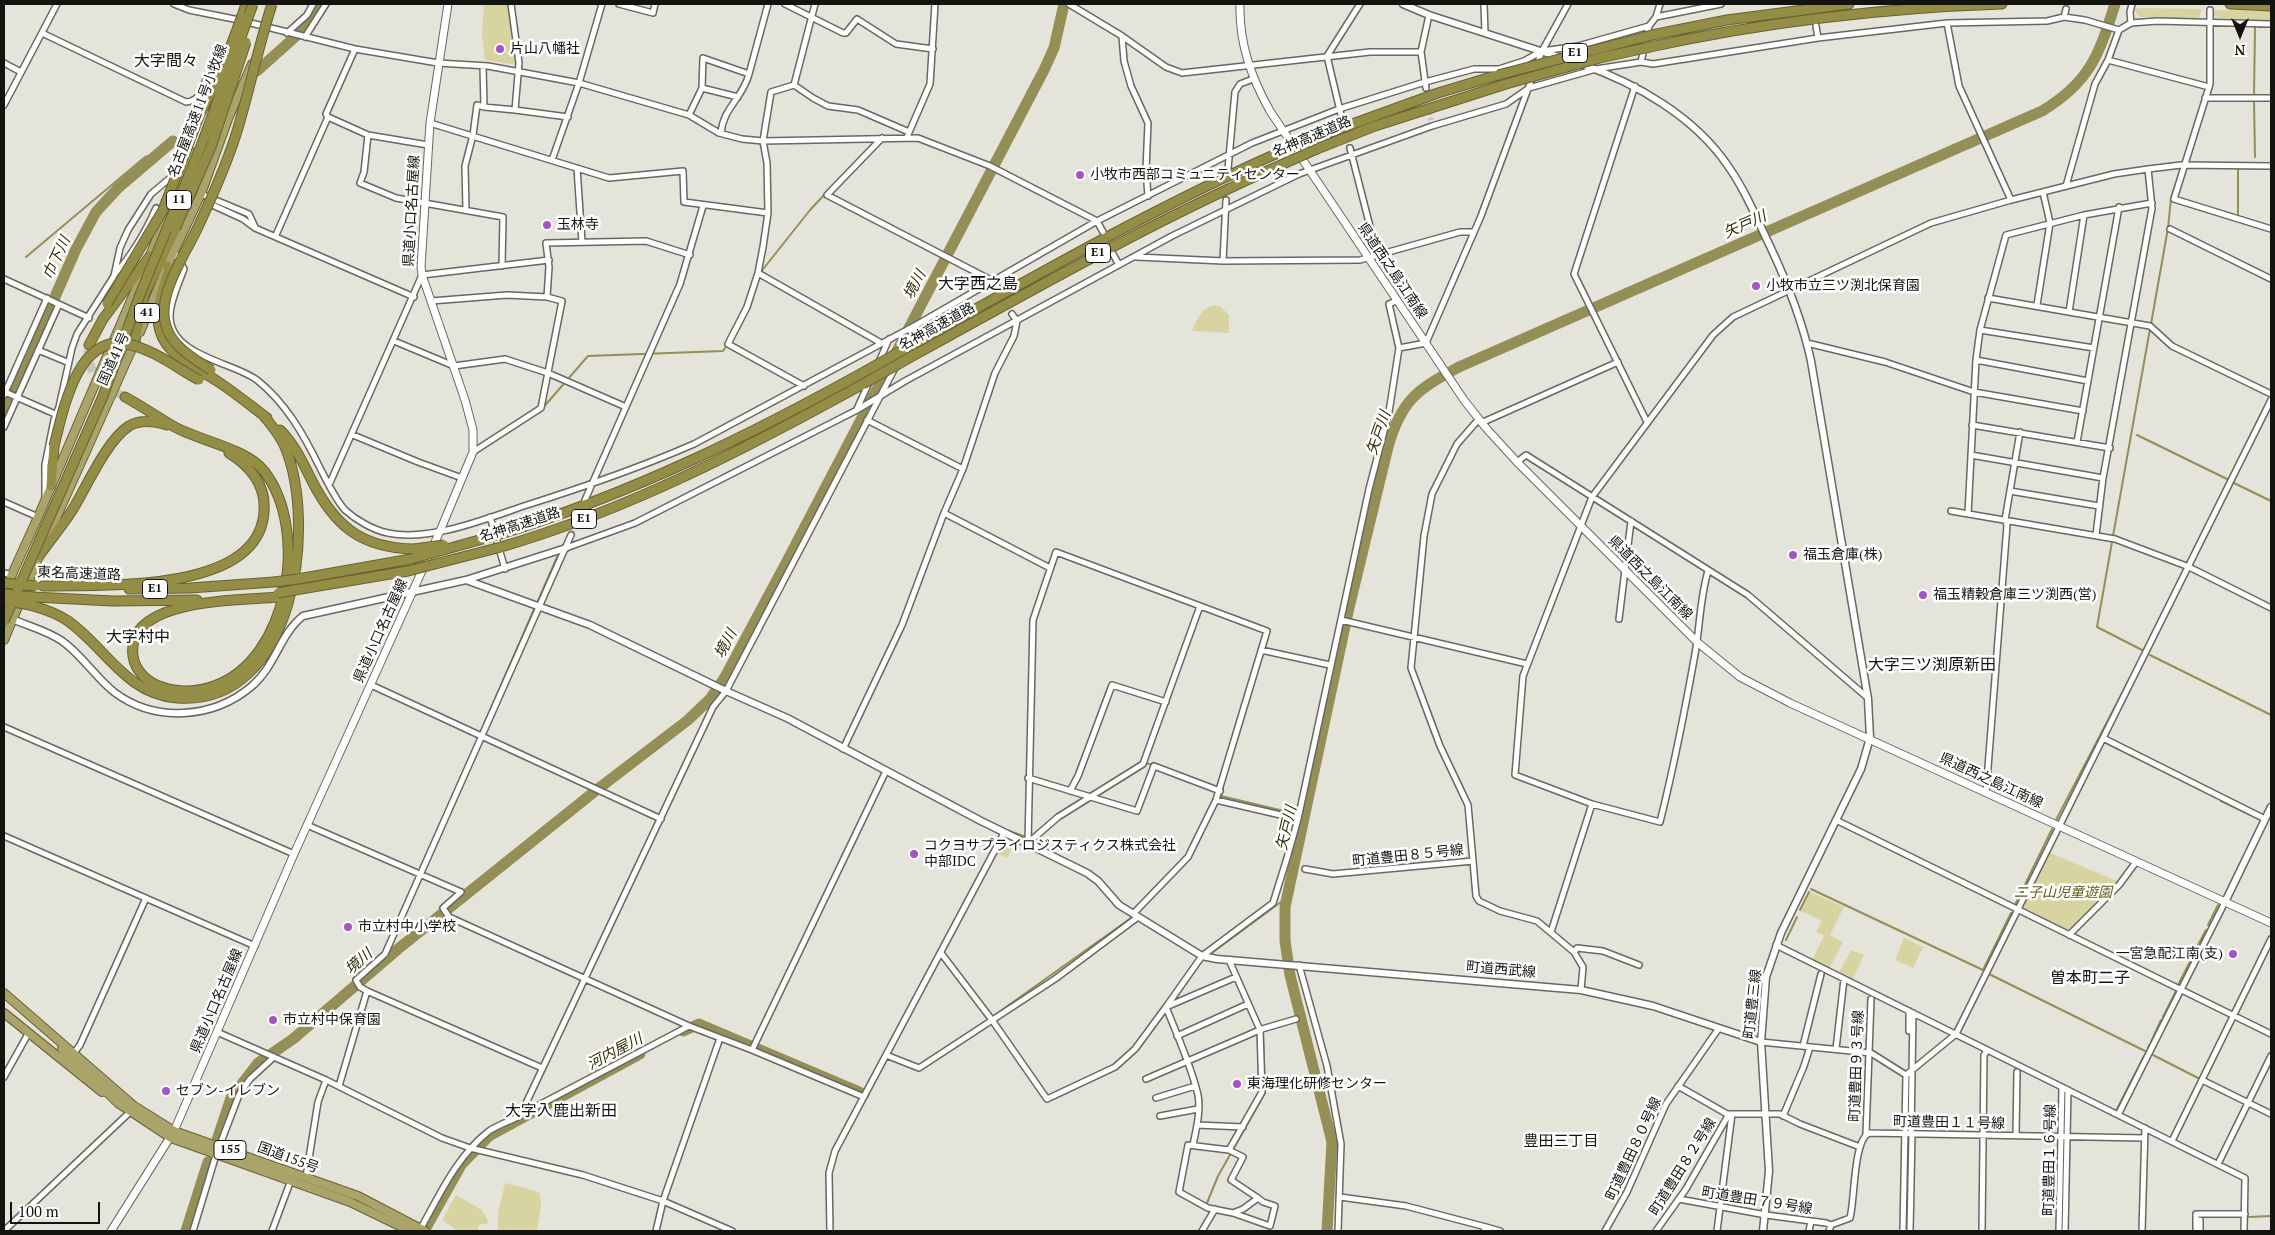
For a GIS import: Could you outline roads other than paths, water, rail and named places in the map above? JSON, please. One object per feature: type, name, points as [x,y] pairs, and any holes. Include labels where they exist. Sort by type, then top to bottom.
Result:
[{"type":"highway","name":"国道41号","points":[[4,593],[150,256],[245,4]]},
{"type":"highway","points":[[150,256],[103,319],[89,347],[95,324],[163,210],[200,114],[227,59],[245,4]]},
{"type":"highway","name":"名古屋高速11号小牧線","points":[[8,621],[103,396],[141,292],[203,142],[253,4]]},
{"type":"highway","name":"11","points":[[135,342],[144,295],[175,229],[223,114],[259,4]]},
{"type":"highway","name":"国道41号","points":[[4,640],[8,621],[201,194],[228,119],[268,28],[273,4]]},
{"type":"highway","points":[[216,380],[211,370],[185,352],[171,336],[165,323],[165,301],[170,284],[214,193],[238,130],[273,4]]},
{"type":"highway","name":"名神高速道路","points":[[274,582],[412,559],[469,544],[585,506],[661,475],[773,421],[1094,243],[1174,202],[1311,139],[1429,96],[1651,30],[1849,4]]},
{"type":"highway","name":"名神高速道路","points":[[113,602],[278,594],[330,586],[408,571],[501,547],[588,517],[664,485],[778,430],[1106,249],[1179,211],[1317,148],[1376,126],[1506,84],[1650,47],[1790,22],[1875,12],[2002,4]]},
{"type":"highway","points":[[2230,4],[2271,6]]},
{"type":"highway","points":[[167,266],[169,270],[159,312],[160,331],[163,341],[177,355],[204,375],[216,380],[264,416],[287,437],[321,498],[336,520],[357,536],[383,546],[414,549],[469,544]]},
{"type":"highway","points":[[51,486],[54,446],[71,390],[81,368],[91,354],[103,345],[121,343],[137,346],[199,380],[216,380]]},
{"type":"highway","points":[[125,397],[174,427],[252,460],[265,472],[276,493],[287,530],[288,560],[284,589],[277,617],[264,643],[248,665],[227,681],[211,687],[182,691],[161,687],[144,678],[135,664],[132,649],[138,632],[148,621],[162,613],[203,604],[278,594]]},
{"type":"highway","points":[[4,600],[32,601],[69,622],[129,680],[158,694],[177,698],[200,697],[224,690],[246,676],[268,651],[281,626],[292,587],[296,558],[297,510],[292,469],[280,437],[264,416]]},
{"type":"highway","points":[[39,556],[71,512],[109,447],[123,431],[130,426],[145,421],[174,427]]},
{"type":"highway","points":[[39,586],[175,580],[213,570],[244,551],[252,542],[262,523],[264,513],[263,493],[255,476],[248,467],[213,444]]},
{"type":"highway","name":"東名高速道路","points":[[4,583],[39,586],[158,589],[235,586],[274,582]]},
{"type":"highway","name":"東名高速道路","points":[[4,593],[32,601],[113,602]]},
{"type":"highway","name":"155","points":[[4,987],[58,1039]]},
{"type":"highway","name":"国道155号","points":[[4,993],[118,1103],[130,1112],[216,1155],[350,1202],[410,1231]]},
{"type":"highway","name":"国道155号","points":[[4,998],[74,1052],[134,1106],[173,1134],[221,1146],[358,1196],[423,1230]]},
{"type":"highway","name":"155","points":[[4,1013],[89,1083],[118,1103]]},
{"type":"main road","name":"県道小口名古屋線","points":[[111,1231],[173,1134],[294,854],[440,531],[473,452],[473,430],[454,366],[422,275],[424,201],[430,123],[448,4]]},
{"type":"main road","name":"県道西之島江南線","points":[[1240,4],[1242,38],[1248,64],[1253,79],[1270,111],[1454,387],[1480,421],[1517,462],[1697,642],[1740,677],[1765,690],[2271,923]]},
{"type":"street","points":[[4,105],[57,4]]},
{"type":"street","points":[[174,4],[355,49],[438,63],[483,66],[579,83],[689,116],[721,134],[742,139],[763,141],[882,138],[908,135]]},
{"type":"street","points":[[287,33],[307,15],[313,4]]},
{"type":"street","points":[[305,37],[326,4]]},
{"type":"street","points":[[511,4],[519,63],[515,110]]},
{"type":"street","points":[[552,160],[568,118],[602,4]]},
{"type":"street","points":[[619,4],[653,13],[656,4]]},
{"type":"street","points":[[721,134],[722,121],[746,86],[768,4]]},
{"type":"street","points":[[785,4],[843,33],[846,33],[857,19],[896,44],[933,49]]},
{"type":"street","points":[[794,85],[815,4]]},
{"type":"street","points":[[908,135],[930,84],[935,4]]},
{"type":"street","points":[[1069,4],[1122,36],[1166,67],[1182,73],[1248,64],[1370,52],[1421,52]]},
{"type":"street","points":[[1340,112],[1327,56],[1360,4]]},
{"type":"street","name":"町道豊三線","points":[[1403,4],[1428,15],[1596,69],[1635,86],[1657,99],[1712,146],[1738,181],[1790,289],[1807,343],[1868,698],[1870,738],[1861,769],[1776,945],[1766,977],[1761,1042],[1769,1171],[1763,1231]]},
{"type":"street","points":[[1484,4],[1485,33]]},
{"type":"street","points":[[1399,348],[1426,343],[1474,232],[1542,51],[1568,4]]},
{"type":"street","points":[[1642,62],[1660,4]]},
{"type":"street","points":[[1656,17],[1721,4]]},
{"type":"street","points":[[2131,23],[2130,12],[2132,4]]},
{"type":"street","points":[[2064,17],[2066,9]]},
{"type":"street","points":[[2210,10],[2209,87],[2174,199],[2271,229]]},
{"type":"street","points":[[1426,85],[1421,52],[1428,15]]},
{"type":"street","points":[[4,616],[8,621],[45,632],[61,641],[108,686],[131,702],[161,712],[193,713],[223,704],[252,686],[272,663],[293,624],[303,616],[411,594],[466,580],[505,569],[635,523],[857,410],[879,396],[1172,236],[1309,170],[1432,123],[1506,104],[1529,88],[1596,69],[1642,62],[1653,64],[1818,38],[1947,23],[2047,20],[2064,17],[2085,20],[2117,30],[2131,23],[2209,21],[2271,24]]},
{"type":"street","points":[[1947,23],[1960,86],[2011,200]]},
{"type":"street","points":[[1816,26],[1818,38]]},
{"type":"street","points":[[175,253],[184,269],[170,317],[174,331],[191,349],[256,380],[281,404],[301,430],[329,485],[345,509],[367,525],[388,533],[410,534],[440,531],[591,484],[656,461],[694,444],[918,324],[1097,221],[1230,154],[1283,131],[1474,68],[1499,69],[1524,61],[1542,51],[1578,46],[1651,30]]},
{"type":"street","points":[[2066,186],[2094,84],[2108,60],[2117,30]]},
{"type":"street","points":[[42,33],[186,102],[193,101],[201,94],[209,76],[220,70]]},
{"type":"street","points":[[1122,36],[1124,61],[1131,86],[1148,123],[1146,170],[1148,196]]},
{"type":"street","points":[[276,235],[328,117],[326,114],[355,49]]},
{"type":"street","points":[[689,116],[702,88],[703,58],[748,74]]},
{"type":"street","points":[[2108,60],[2209,87]]},
{"type":"street","points":[[4,64],[21,72]]},
{"type":"street","points":[[483,66],[484,107]]},
{"type":"street","points":[[1228,169],[1234,92],[1240,84],[1253,79]]},
{"type":"street","points":[[794,85],[828,106],[858,110],[908,135],[928,140],[990,166],[1097,221],[1103,232]]},
{"type":"street","points":[[794,85],[771,92],[763,141],[767,163],[768,212],[758,273],[747,307],[728,344],[804,386]]},
{"type":"street","points":[[1635,86],[1574,274],[1647,422]]},
{"type":"street","points":[[702,88],[738,97]]},
{"type":"street","points":[[2205,98],[2271,98]]},
{"type":"street","points":[[466,210],[465,166],[473,136],[477,105],[568,118]]},
{"type":"street","points":[[328,117],[368,136],[428,146]]},
{"type":"street","points":[[430,123],[610,178],[683,171],[684,202],[703,206],[768,212]]},
{"type":"street","points":[[368,136],[364,172],[360,183],[396,198],[424,201],[503,216],[502,266]]},
{"type":"street","points":[[882,138],[827,195],[993,281],[997,287]]},
{"type":"street","points":[[1350,148],[1377,254]]},
{"type":"street","points":[[1708,571],[1702,589],[1697,642],[1678,748],[1660,822],[1592,804],[1514,773],[1523,676],[1592,498],[1713,335],[1733,317],[1931,223],[2011,200],[2114,174],[2148,169],[2184,165],[2271,166]]},
{"type":"street","points":[[114,276],[120,248],[128,230],[151,194],[185,166]]},
{"type":"street","points":[[577,168],[582,242]]},
{"type":"street","points":[[2096,536],[2103,478],[2110,448],[2152,203],[2148,169]]},
{"type":"street","points":[[2037,305],[2050,223],[2043,192]]},
{"type":"street","points":[[201,194],[249,214],[255,228]]},
{"type":"street","points":[[1223,261],[1226,200]]},
{"type":"street","points":[[208,203],[243,219],[255,228],[276,235],[414,296]]},
{"type":"street","points":[[1968,514],[1976,360],[1980,330],[2006,235],[2084,214],[2152,203]]},
{"type":"street","points":[[585,500],[676,292],[690,255],[703,206]]},
{"type":"street","points":[[2077,442],[2119,207]]},
{"type":"street","points":[[45,501],[45,466],[67,362],[77,334],[89,318],[114,276],[125,263],[145,231],[156,208]]},
{"type":"street","points":[[2069,312],[2084,214]]},
{"type":"street","points":[[2170,229],[2271,279]]},
{"type":"street","points":[[1136,257],[1223,261],[1360,260],[1460,232],[1474,232]]},
{"type":"street","points":[[546,297],[549,260],[546,243],[646,241],[690,255]]},
{"type":"street","points":[[1113,254],[1119,265]]},
{"type":"street","points":[[329,485],[422,275],[549,260]]},
{"type":"street","points":[[758,273],[881,344]]},
{"type":"street","points":[[4,280],[89,318]]},
{"type":"street","points":[[431,301],[507,294],[546,297],[562,301],[540,408],[473,452]]},
{"type":"street","points":[[46,298],[4,393],[55,414]]},
{"type":"street","points":[[1988,298],[2150,326],[2172,346],[2271,394]]},
{"type":"street","points":[[941,953],[992,1020],[1047,1099],[1115,1067],[1135,1049],[1202,956],[1273,903],[1298,819],[1369,489],[1389,412],[1399,348],[1389,304],[1396,301]]},
{"type":"street","points":[[4,427],[59,304]]},
{"type":"street","points":[[843,749],[902,624],[962,469],[995,373],[1014,336],[1017,321],[1012,314]]},
{"type":"street","points":[[520,1116],[713,706],[726,691],[918,324]]},
{"type":"street","points":[[1980,330],[2094,348]]},
{"type":"street","points":[[857,410],[891,338]]},
{"type":"street","points":[[394,341],[454,366],[505,359],[548,373],[626,407]]},
{"type":"street","points":[[1807,343],[1885,362],[1974,392],[2082,412]]},
{"type":"street","points":[[38,350],[67,362]]},
{"type":"street","points":[[1976,360],[2088,381]]},
{"type":"street","points":[[1473,861],[1468,805],[1440,746],[1411,668],[1424,536],[1432,494],[1456,444],[1480,421],[1618,362]]},
{"type":"street","points":[[1909,1072],[1955,1035],[2271,400]]},
{"type":"street","points":[[867,420],[962,469]]},
{"type":"street","points":[[1972,425],[2110,448]]},
{"type":"street","points":[[1986,793],[2007,525],[2005,520],[2020,432]]},
{"type":"street","points":[[352,435],[462,478]]},
{"type":"street","points":[[1517,462],[1526,455],[1748,595],[1868,698]]},
{"type":"street","points":[[1971,455],[2103,478]]},
{"type":"street","points":[[2010,491],[2099,506]]},
{"type":"street","points":[[4,502],[38,517]]},
{"type":"street","points":[[1951,511],[2115,539],[2189,567],[2271,608]]},
{"type":"street","points":[[944,513],[1050,568]]},
{"type":"street","points":[[490,517],[505,569]]},
{"type":"street","points":[[1619,619],[1624,569],[1632,521]]},
{"type":"street","points":[[542,1068],[368,991],[360,986],[356,980],[385,954],[419,875],[483,737],[571,535]]},
{"type":"street","points":[[886,1055],[919,1068],[1055,979],[1136,916],[1188,857],[1216,800],[1267,632],[1056,552],[1033,620],[1028,843]]},
{"type":"street","points":[[4,573],[12,575]]},
{"type":"street","points":[[466,580],[590,625],[726,691],[787,718],[1004,833],[1087,873],[1098,881],[1119,905],[1202,956]]},
{"type":"street","points":[[1028,843],[1058,817],[1143,764],[1200,606]]},
{"type":"street","points":[[1342,620],[1527,664]]},
{"type":"street","points":[[1261,650],[1330,665]]},
{"type":"street","points":[[371,685],[661,819]]},
{"type":"street","points":[[1070,791],[1078,776],[1112,685],[1166,702]]},
{"type":"street","points":[[4,727],[294,854]]},
{"type":"street","points":[[2103,738],[2268,819]]},
{"type":"street","points":[[1028,778],[1137,812],[1154,766],[1220,791]]},
{"type":"street","points":[[752,1050],[886,771]]},
{"type":"street","points":[[1216,800],[1298,819]]},
{"type":"street","points":[[1551,932],[1592,804]]},
{"type":"street","points":[[2118,1115],[2180,989],[2268,819],[2271,807]]},
{"type":"street","points":[[1836,820],[2271,1034]]},
{"type":"street","points":[[307,825],[461,892],[443,908],[449,917],[689,1026],[752,1050],[864,1098]]},
{"type":"street","points":[[830,1231],[829,1178],[832,1160],[1004,833]]},
{"type":"street","points":[[4,836],[254,946]]},
{"type":"street","name":"町道豊田８５号線","points":[[1305,868],[1333,874],[1473,861],[1479,901],[1500,911],[1537,921],[1574,952],[1583,967],[1584,973],[1580,990]]},
{"type":"street","points":[[2069,935],[2119,885],[2136,862]]},
{"type":"street","points":[[74,1052],[80,1045],[146,898]]},
{"type":"street","points":[[2172,1141],[2271,939]]},
{"type":"street","points":[[1776,945],[2118,1115],[2144,1130],[2172,1141],[2245,1178],[2244,1231]]},
{"type":"street","points":[[1574,952],[1577,948],[1603,951],[1639,965]]},
{"type":"street","name":"町道西武線","points":[[1202,956],[1580,990],[1645,1004],[1761,1042]]},
{"type":"street","points":[[1229,1150],[1262,1092],[1261,1030],[1230,960]]},
{"type":"street","points":[[1296,965],[1326,1060],[1336,1108],[1342,1153],[1338,1231]]},
{"type":"street","points":[[1803,1046],[1821,974]]},
{"type":"street","points":[[1166,1007],[1236,977]]},
{"type":"street","points":[[1836,1049],[1844,980]]},
{"type":"street","points":[[339,1086],[368,991]]},
{"type":"street","name":"町道豊田９３号線","points":[[1866,1134],[1871,999]]},
{"type":"street","points":[[1177,1036],[1248,1004]]},
{"type":"street","points":[[1166,1007],[1188,1062],[1198,1096],[1197,1125],[1193,1145]]},
{"type":"street","points":[[1910,1231],[1909,1072],[1911,1013]]},
{"type":"street","points":[[1146,1078],[1261,1030],[1296,1019]]},
{"type":"street","points":[[423,1230],[458,1164],[470,1148],[490,1130],[689,1026]]},
{"type":"street","name":"町道豊田８０号線","points":[[1605,1231],[1627,1192],[1664,1108],[1720,1028]]},
{"type":"street","points":[[217,1032],[339,1086],[442,1138],[470,1148],[582,1175],[663,1201],[732,1231]]},
{"type":"street","points":[[4,1077],[28,1034]]},
{"type":"street","points":[[656,1231],[663,1201],[720,1038]]},
{"type":"street","points":[[1761,1042],[1868,1053],[1909,1072]]},
{"type":"street","points":[[1783,1116],[1810,1047]]},
{"type":"street","points":[[1982,1231],[1986,1051]]},
{"type":"street","points":[[2218,1164],[2271,1056]]},
{"type":"street","points":[[193,1231],[216,1155],[239,1095],[250,1079],[274,1057]]},
{"type":"street","points":[[2016,1135],[2017,1072]]},
{"type":"street","points":[[306,1178],[318,1102],[326,1080]]},
{"type":"street","points":[[2202,1080],[2271,1114]]},
{"type":"street","points":[[1156,1098],[1195,1086]]},
{"type":"street","points":[[1678,1086],[1731,1114],[1765,1113],[1783,1116],[1860,1147]]},
{"type":"street","points":[[2065,1090],[2065,1231]]},
{"type":"street","points":[[1160,1116],[1198,1109]]},
{"type":"street","points":[[4,1231],[130,1112]]},
{"type":"street","points":[[1718,1231],[1731,1114]]},
{"type":"street","name":"町道豊田８２号線","points":[[1656,1231],[1679,1199],[1731,1114]]},
{"type":"street","points":[[1197,1125],[1243,1127]]},
{"type":"street","points":[[2142,1231],[2144,1130]]},
{"type":"street","points":[[1903,1231],[1909,1133]]},
{"type":"street","name":"町道豊田１１号線","points":[[1866,1134],[1909,1133],[2144,1138]]},
{"type":"street","points":[[1830,1228],[1850,1218],[1854,1205],[1855,1174],[1860,1147],[1866,1134]]},
{"type":"street","name":"町道豊田１６号線","points":[[2060,1231],[2064,1136]]},
{"type":"street","points":[[1188,1145],[1229,1150],[1243,1157],[1230,1180],[1259,1199],[1275,1206],[1270,1226],[1234,1213],[1208,1208],[1179,1192],[1188,1145]]},
{"type":"street","points":[[272,1231],[291,1180]]},
{"type":"street","points":[[1340,1197],[1406,1206],[1485,1229],[1500,1231]]},
{"type":"street","points":[[1234,1213],[1259,1199]]},
{"type":"street","name":"町道豊田７９号線","points":[[1679,1199],[1811,1221],[1830,1228]]},
{"type":"street","points":[[1202,1231],[1214,1210]]},
{"type":"street","points":[[2198,1231],[2196,1214],[2245,1214]]},
{"type":"street","points":[[2198,1231],[2200,1220]]},
{"type":"street","points":[[1808,1231],[1811,1221]]},
{"type":"waterway","name":"巾下川","points":[[257,71],[296,36],[319,4]]},
{"type":"waterway","name":"境川","points":[[217,1140],[231,1098],[258,1063],[293,1039],[398,949],[594,792],[688,720],[710,699],[725,677],[786,563],[1044,70],[1054,48],[1064,4]]},
{"type":"waterway","name":"矢戸川","points":[[1327,1231],[1332,1142],[1290,975],[1285,941],[1285,907],[1348,612],[1388,447],[1393,431],[1405,407],[1432,382],[1459,367],[2042,111],[2058,100],[2082,78],[2098,53],[2115,4]]},
{"type":"waterway","points":[[2207,9],[2207,17]]},
{"type":"waterway","points":[[2207,26],[2208,78]]},
{"type":"waterway","points":[[2212,26],[2242,26]]},
{"type":"waterway","points":[[2254,95],[2255,27]]},
{"type":"waterway","points":[[2259,27],[2271,27]]},
{"type":"waterway","points":[[2254,101],[2255,157]]},
{"type":"waterway","points":[[2183,162],[2196,122]]},
{"type":"waterway","name":"巾下川","points":[[4,413],[76,249],[96,212],[118,188],[173,141]]},
{"type":"waterway","points":[[26,257],[145,157],[161,152]]},
{"type":"waterway","points":[[2151,324],[2168,228],[2171,198],[2181,168]]},
{"type":"waterway","points":[[2238,217],[2238,168],[2271,169]]},
{"type":"waterway","points":[[760,273],[825,194]]},
{"type":"waterway","points":[[2171,232],[2271,282]]},
{"type":"waterway","points":[[2113,536],[2150,329]]},
{"type":"waterway","points":[[541,410],[588,356],[723,351],[727,345]]},
{"type":"waterway","points":[[2137,435],[2229,480]]},
{"type":"waterway","points":[[593,475],[598,464]]},
{"type":"waterway","points":[[2234,483],[2271,501]]},
{"type":"waterway","points":[[2112,542],[2097,627],[2144,651]]},
{"type":"waterway","points":[[537,603],[557,557]]},
{"type":"waterway","points":[[481,731],[535,607]]},
{"type":"waterway","points":[[2150,655],[2271,715]]},
{"type":"waterway","points":[[2056,820],[2131,676]]},
{"type":"waterway","points":[[2106,743],[2217,798]]},
{"type":"waterway","points":[[1145,763],[1154,765]]},
{"type":"waterway","points":[[1197,780],[1223,789],[1221,796],[1305,816]]},
{"type":"waterway","points":[[2221,801],[2259,819]]},
{"type":"waterway","points":[[397,921],[450,802]]},
{"type":"waterway","points":[[1030,837],[1048,823]]},
{"type":"waterway","points":[[2015,905],[2052,829]]},
{"type":"waterway","points":[[1007,830],[1026,837]]},
{"type":"waterway","points":[[923,980],[993,848]]},
{"type":"waterway","points":[[1811,889],[1983,970],[2011,913]]},
{"type":"waterway","points":[[1800,910],[1809,892]]},
{"type":"waterway","points":[[1209,955],[1285,899]]},
{"type":"waterway","points":[[2208,925],[2218,905]]},
{"type":"waterway","points":[[1786,940],[1797,917]]},
{"type":"waterway","points":[[985,1022],[1131,918]]},
{"type":"waterway","points":[[2197,947],[2206,930]]},
{"type":"waterway","points":[[2178,985],[2195,952]]},
{"type":"waterway","points":[[1176,998],[1203,959]]},
{"type":"waterway","points":[[1989,974],[2145,1051]]},
{"type":"waterway","points":[[2163,1017],[2176,991]]},
{"type":"waterway","points":[[1047,1102],[1117,1069],[1138,1050],[1164,1014]]},
{"type":"waterway","points":[[2151,1042],[2161,1020]]},
{"type":"waterway","name":"河内屋川","points":[[683,1031],[699,1024],[864,1094]]},
{"type":"waterway","points":[[1207,1203],[1218,1176],[1265,1093],[1263,1032]]},
{"type":"waterway","name":"河内屋川","points":[[424,1231],[461,1165],[489,1136],[640,1054]]},
{"type":"waterway","points":[[2153,1055],[2200,1079]]},
{"type":"waterway","points":[[2116,1111],[2144,1056]]},
{"type":"waterway","name":"境川","points":[[186,1231],[208,1162]]},
{"type":"waterway","points":[[2249,1217],[2271,1216]]},
{"type":"tunnel","points":[[1813,4],[1816,26]]},
{"type":"tunnel","points":[[1426,88],[1431,120]]},
{"type":"tunnel","points":[[156,208],[167,196]]},
{"type":"tunnel","points":[[88,350],[91,368],[98,380],[109,389],[125,397]]},
{"type":"tunnel","points":[[571,535],[583,505]]},
{"type":"place","name":"片山八幡社","points":[[500,49]]},
{"type":"place","name":"小牧市西部コミュニティセンター","points":[[1080,175]]},
{"type":"place","name":"玉林寺","points":[[547,225]]},
{"type":"place","name":"小牧市立三ツ渕北保育園","points":[[1756,286]]},
{"type":"place","name":"福玉倉庫(株)","points":[[1793,555]]},
{"type":"place","name":"福玉精穀倉庫三ツ渕西(営)","points":[[1923,595]]},
{"type":"place","name":"コクヨサプライロジスティクス株式会社 中部IDC","points":[[914,854]]},
{"type":"place","name":"市立村中小学校","points":[[348,927]]},
{"type":"place","name":"一宮急配江南(支)","points":[[2233,954]]},
{"type":"place","name":"市立村中保育園","points":[[273,1020]]},
{"type":"place","name":"東海理化研修センター","points":[[1237,1084]]},
{"type":"place","name":"セブン-イレブン","points":[[166,1091]]},
{"type":"district","name":"大字間々","points":[[166,61]]},
{"type":"district","name":"大字西之島","points":[[978,284]]},
{"type":"district","name":"大字村中","points":[[138,637]]},
{"type":"district","name":"大字三ツ渕原新田","points":[[1932,665]]},
{"type":"district","name":"曽本町二子","points":[[2090,978]]},
{"type":"district","name":"大字入鹿出新田","points":[[561,1111]]},
{"type":"district","name":"豊田三丁目","points":[[1561,1142]]},
{"type":"park label","name":"二子山児童遊園","points":[[2063,893]]}]
